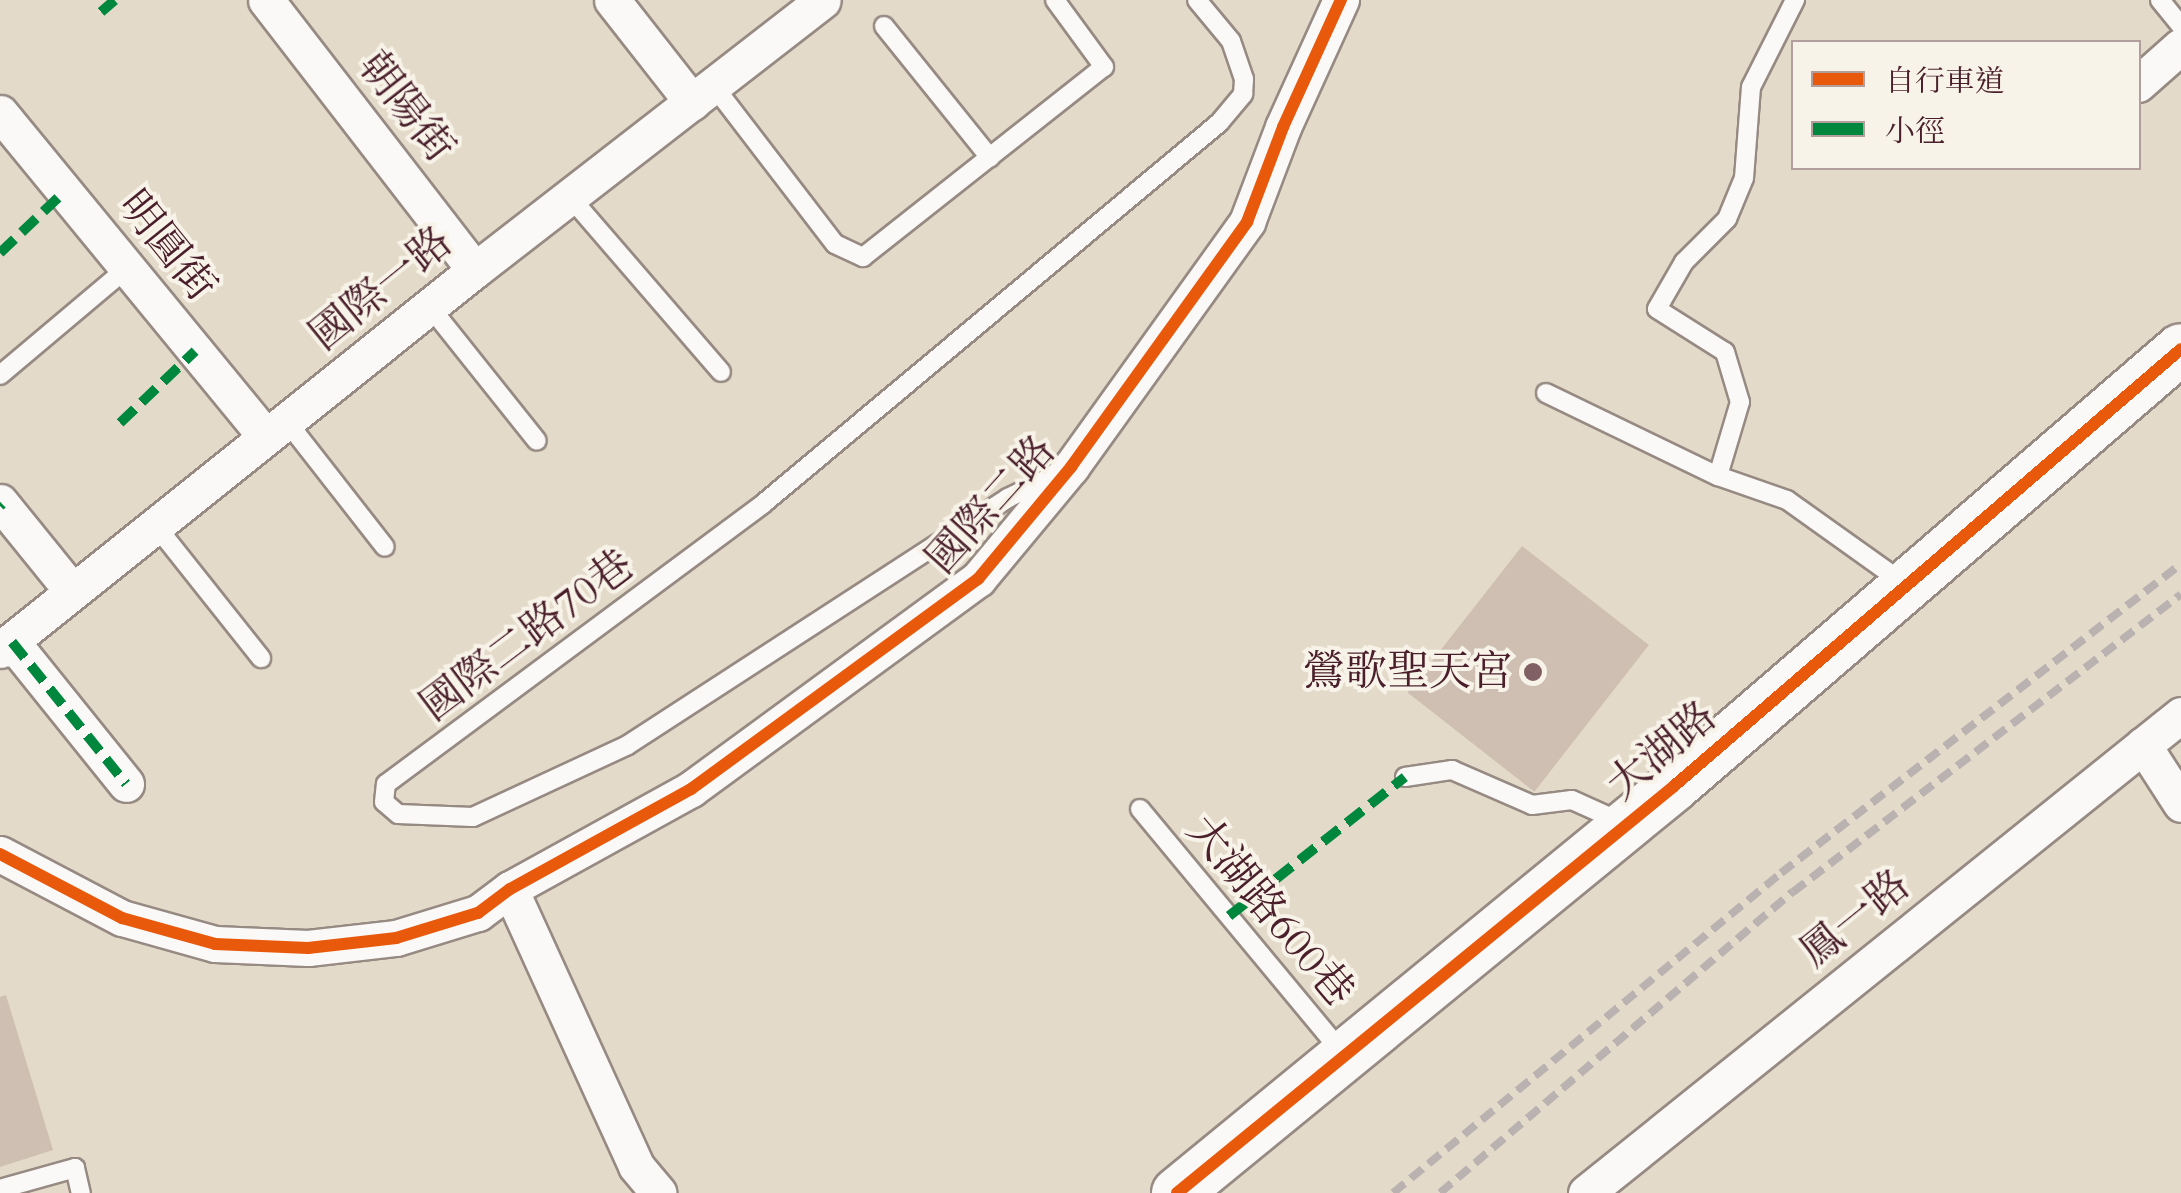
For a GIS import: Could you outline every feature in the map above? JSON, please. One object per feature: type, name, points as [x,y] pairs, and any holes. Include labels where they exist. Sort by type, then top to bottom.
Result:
[{"type":"street","name":"朝陽街","points":[[266,0],[475,270]]},
{"type":"street","points":[[612,0],[703,94]]},
{"type":"street","name":"國際一路","points":[[6,646],[475,270],[823,0]]},
{"type":"street","name":"國際二路","points":[[510,889],[692,789],[978,579],[1071,467],[1247,222],[1283,127],[1341,0]]},
{"type":"street","points":[[2141,81],[2181,46]]},
{"type":"street","name":"明圓街","points":[[0,113],[126,268],[277,430]]},
{"type":"street","name":"大湖路","points":[[1177,1193],[1346,1058],[1626,824],[2181,350]]},
{"type":"street","points":[[0,502],[72,591]]},
{"type":"street","points":[[6,646],[126,784]]},
{"type":"street","name":"鳳一路","points":[[1586,1193],[2181,715]]},
{"type":"street","points":[[2143,745],[2181,804]]},
{"type":"street","points":[[0,854],[122,918],[214,944],[308,948],[396,938],[478,913],[510,889],[636,1166],[659,1193]]},
{"type":"lane","points":[[703,94],[835,244],[863,257],[1104,68],[1055,0]]},
{"type":"lane","name":"國際二路70巷","points":[[1071,467],[1008,498],[628,746],[473,817],[398,814],[384,802],[386,784],[764,503],[1219,122],[1242,94],[1244,79],[1231,42],[1197,0]]},
{"type":"lane","points":[[1718,476],[1740,402],[1725,352],[1657,310],[1684,262],[1727,219],[1744,178],[1752,87],[1795,0]]},
{"type":"lane","points":[[2160,0],[2181,26]]},
{"type":"lane","points":[[884,26],[990,158]]},
{"type":"lane","points":[[570,197],[721,372]]},
{"type":"lane","points":[[0,376],[126,268]]},
{"type":"lane","points":[[430,307],[538,441]]},
{"type":"lane","points":[[1546,393],[1718,476],[1788,500],[1907,586]]},
{"type":"lane","points":[[277,430],[385,547]]},
{"type":"lane","points":[[156,526],[261,658]]},
{"type":"lane","points":[[1405,777],[1452,770],[1532,806],[1572,800],[1626,824]]},
{"type":"lane","name":"大湖路600巷","points":[[1140,809],[1346,1058]]},
{"type":"lane","points":[[0,1189],[75,1168],[82,1193]]},
{"type":"building","name":"鶯歌聖天宮","points":[[1522,546],[1649,645],[1534,792],[1407,693]]},
{"type":"building","points":[[6,995],[53,1150],[0,1167],[0,997]]},
{"type":"railway","points":[[1393,1193],[1781,873],[2181,564]]},
{"type":"railway","points":[[1440,1193],[1793,892],[2181,594]]},
{"type":"marked path","points":[[101,12],[115,0]]},
{"type":"marked path","points":[[0,253],[65,191]]},
{"type":"marked path","points":[[120,423],[195,351]]},
{"type":"marked path","points":[[12,642],[126,784]]},
{"type":"marked path","points":[[1229,916],[1405,777]]},
{"type":"cycle path","points":[[0,854],[122,918],[215,944],[308,948],[396,938],[478,913],[510,889],[691,789],[978,579],[1071,467],[1247,222],[1283,127],[1341,0]]},
{"type":"cycle path","points":[[1177,1193],[1674,786],[2181,349]]},
{"type":"place","name":"鶯歌聖天宮","points":[[1533,672]]}]
